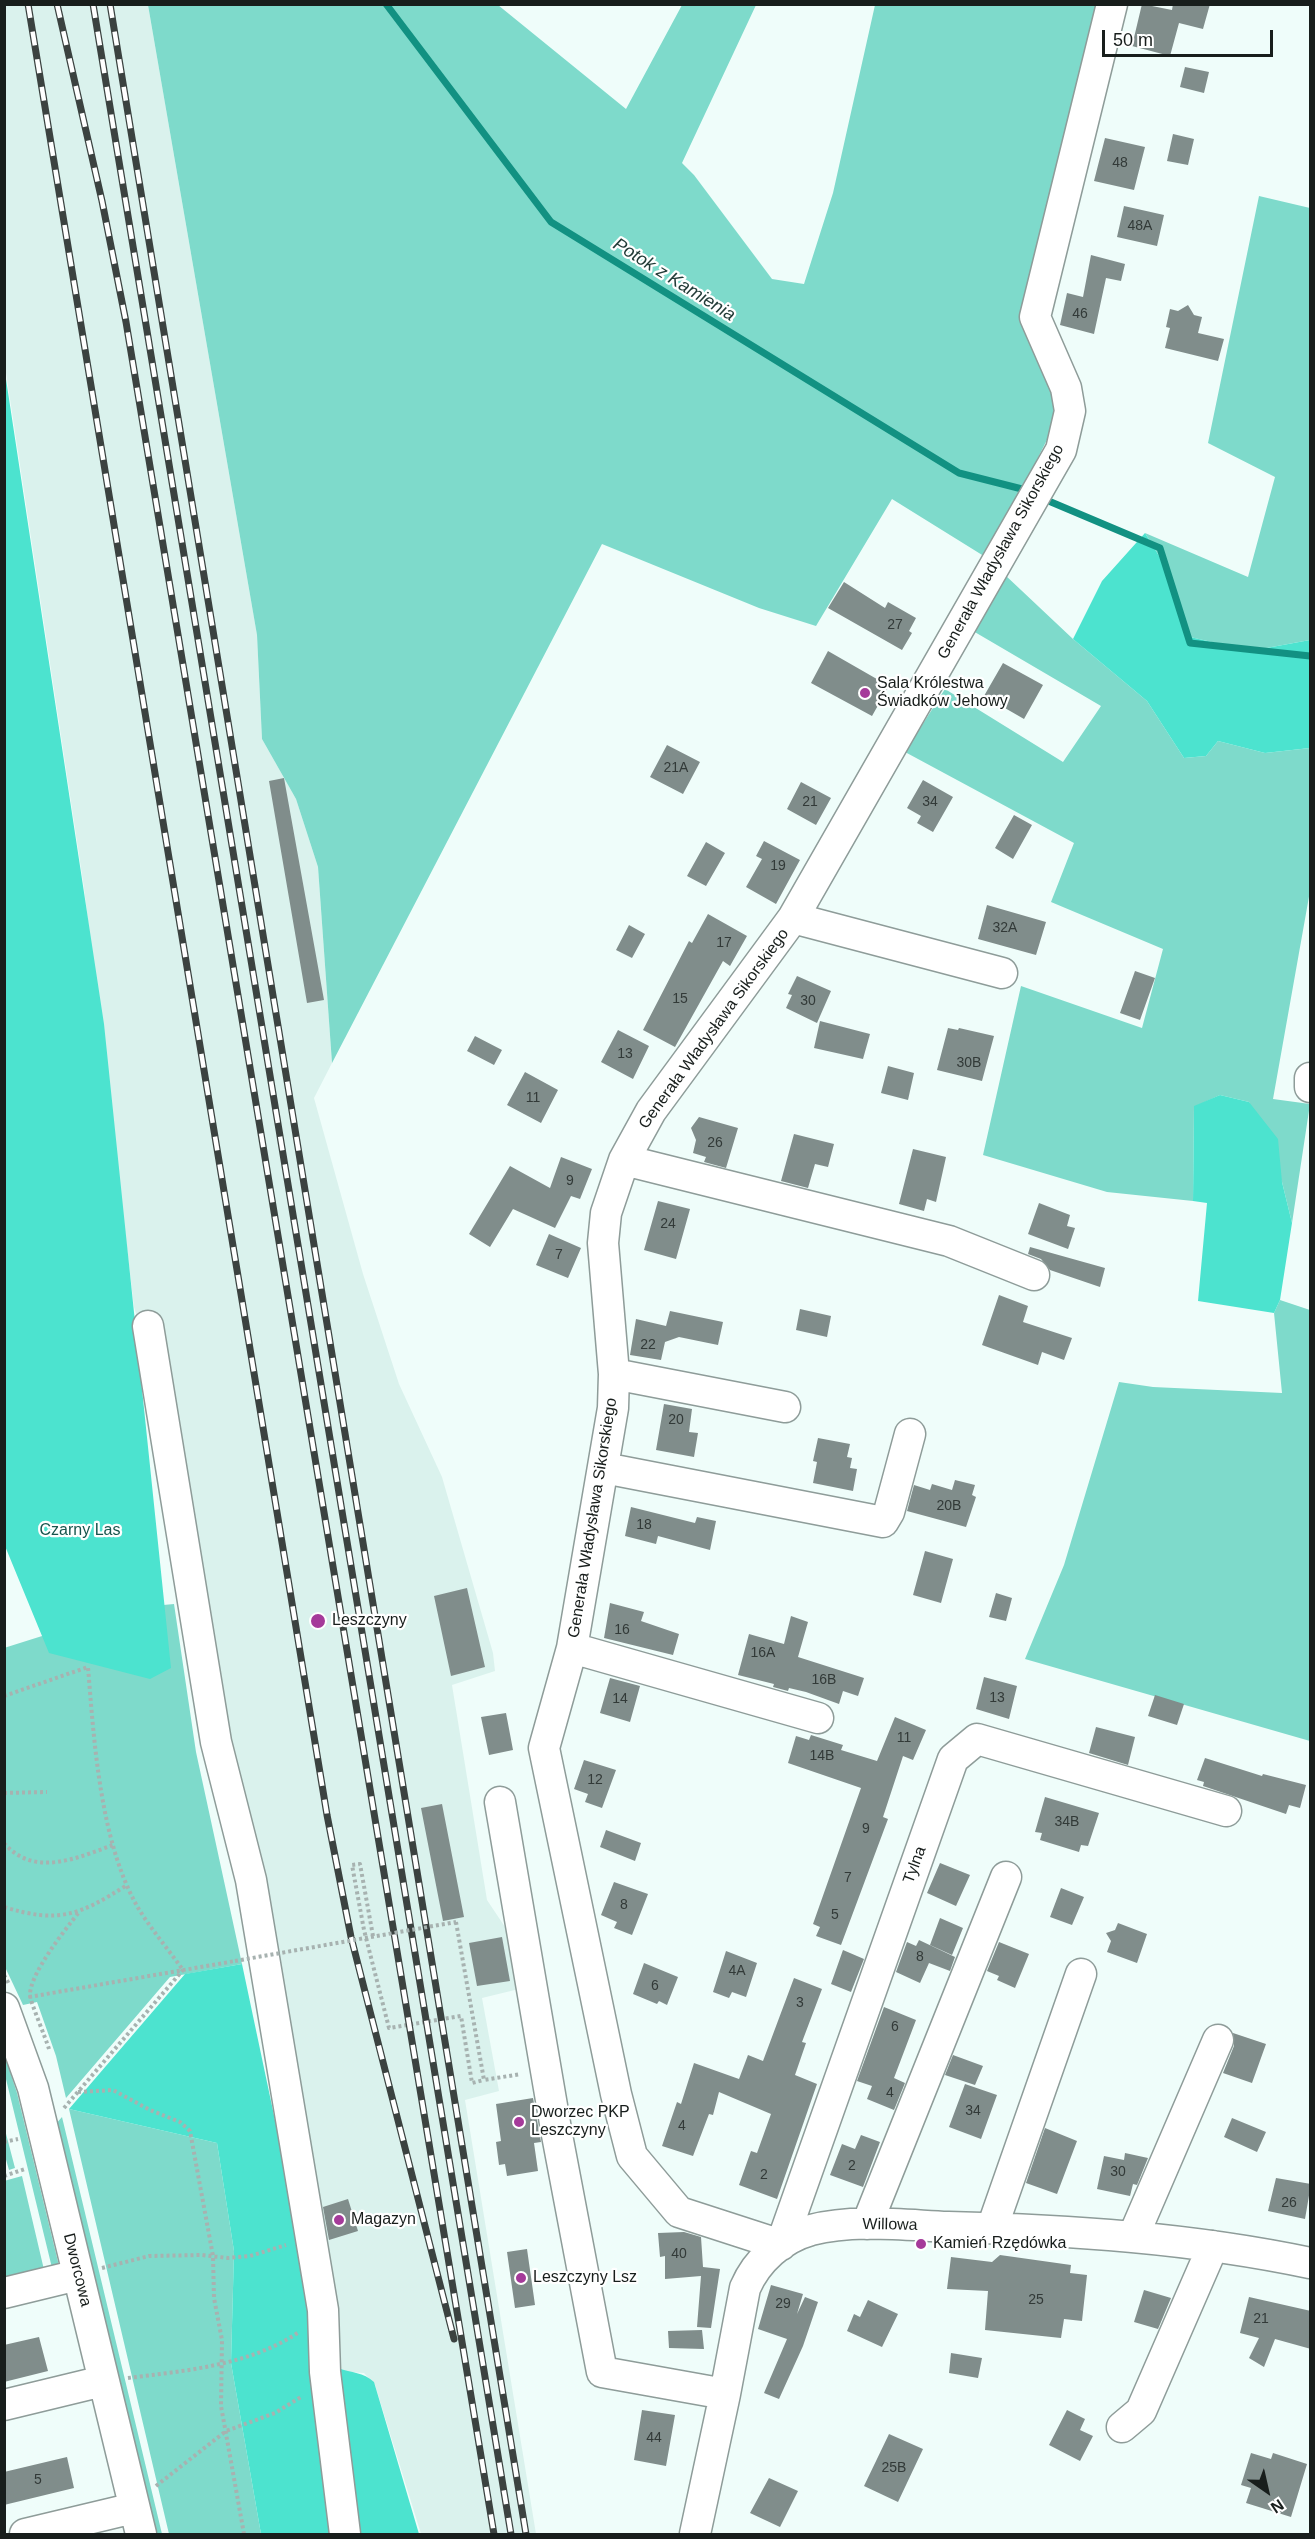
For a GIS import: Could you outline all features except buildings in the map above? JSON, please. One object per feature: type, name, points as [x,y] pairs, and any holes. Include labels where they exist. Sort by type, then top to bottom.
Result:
[{"type":"street","name":"Generała Władysława Sikorskiego","points":[[781,2245],[679,2212],[632,2156],[616,2094],[544,1748],[572,1648],[613,1408],[614,1374],[603,1243],[606,1213],[624,1160],[651,1111],[793,918],[1061,450],[1070,411],[1066,388],[1035,317],[1112,4]]},
{"type":"street","points":[[793,918],[1002,973]]},
{"type":"street","points":[[1311,1077],[1311,1086]]},
{"type":"street","points":[[624,1160],[949,1241],[1034,1275]]},
{"type":"street","points":[[148,1326],[216,1742],[251,1880],[323,2310],[325,2372],[345,2535]]},
{"type":"street","points":[[614,1374],[785,1407]]},
{"type":"street","points":[[604,1468],[883,1522],[889,1512],[910,1434]]},
{"type":"street","points":[[572,1648],[818,1718]]},
{"type":"street","name":"Tylna","points":[[781,2245],[953,1759],[977,1739],[1226,1811]]},
{"type":"street","points":[[500,1802],[555,2123],[602,2372],[725,2394]]},
{"type":"street","points":[[867,2224],[1006,1877]]},
{"type":"street","points":[[992,2228],[1081,1974]]},
{"type":"street","name":"Dworcowa","points":[[7,1996],[33,2088],[137,2521]]},
{"type":"street","points":[[1133,2237],[1218,2040]]},
{"type":"street","name":"Willowa","points":[[694,2535],[725,2394],[745,2288],[758,2265],[781,2245],[812,2230],[867,2224],[992,2228],[1133,2237],[1213,2246],[1311,2263]]},
{"type":"street","points":[[1122,2427],[1141,2411],[1213,2246]]},
{"type":"street","points":[[4,2292],[78,2275]]},
{"type":"street","points":[[4,2405],[104,2381]]},
{"type":"street","points":[[24,2535],[137,2521]]},
{"type":"path","points":[[4,1696],[88,1667],[98,1760],[113,1845],[137,1906],[183,1970]]},
{"type":"path","points":[[4,1793],[47,1792]]},
{"type":"path","points":[[4,1843],[16,1855],[26,1860],[39,1862],[71,1859],[113,1845]]},
{"type":"path","points":[[373,1936],[360,1864],[352,1865],[364,1930],[389,2028],[461,2016],[472,2083],[484,2080]]},
{"type":"path","points":[[4,1907],[30,1915],[56,1917],[80,1912],[127,1885]]},
{"type":"path","points":[[80,1912],[48,1954],[35,1979],[30,1996],[456,1922],[467,1982]]},
{"type":"path","points":[[58,2114],[183,1970]]},
{"type":"path","points":[[4,1975],[7,1996]]},
{"type":"path","points":[[78,2092],[113,2090],[150,2110],[180,2122],[190,2131],[213,2256],[214,2298],[222,2340],[221,2406],[244,2535]]},
{"type":"path","points":[[5,2174],[25,2169]]},
{"type":"path","points":[[78,2275],[149,2256],[250,2256],[311,2238]]},
{"type":"path","points":[[104,2381],[187,2370],[257,2352],[296,2335],[310,2325],[323,2310]]},
{"type":"path","points":[[137,2521],[154,2488],[226,2431],[275,2414],[312,2388],[325,2372]]},
{"type":"shaded area","points":[[4,5],[148,5],[257,635],[262,739],[296,799],[318,867],[332,1063],[314,1098],[363,1274],[399,1384],[442,1477],[493,1653],[495,1671],[452,1685],[487,1900],[509,1933],[523,1988],[482,1998],[499,2091],[465,2100],[536,2534],[421,2534],[375,2385],[364,2373],[349,2372],[338,2368],[195,1581],[174,1435],[134,1307],[84,888],[5,366]]},
{"type":"green space","points":[[148,5],[498,5],[626,109],[682,5],[756,5],[682,163],[694,175],[772,279],[804,284],[833,193],[875,5],[1100,5],[1021,318],[1055,383],[1053,428],[987,558],[892,499],[816,626],[759,608],[602,544],[332,1063],[318,867],[296,799],[262,739],[257,635]]},
{"type":"green space","points":[[1259,196],[1310,208],[1310,640],[1250,651],[1186,636],[1164,564],[1145,533],[1248,577],[1275,477],[1208,443]]},
{"type":"green space","name":"Czarny Las","points":[[4,366],[104,1024],[171,1668],[150,1679],[49,1653],[5,1546]]},
{"type":"green space","points":[[1145,533],[1164,564],[1186,636],[1250,651],[1310,640],[1310,748],[1265,753],[1218,741],[1206,756],[1184,758],[1147,701],[1073,639],[1102,581]]},
{"type":"green space","points":[[1004,574],[1073,639],[1147,701],[1184,758],[1206,756],[1218,741],[1265,753],[1310,748],[1310,891],[1273,1099],[1310,1104],[1292,1223],[1282,1182],[1249,1102],[1220,1095],[1194,1107],[1193,1201],[1107,1192],[983,1155],[1021,986],[1142,1028],[1163,949],[1051,902],[1074,843],[905,752],[945,689],[1063,762],[1101,706],[973,631]]},
{"type":"green space","points":[[1220,1095],[1249,1102],[1278,1139],[1282,1182],[1292,1223],[1280,1300],[1274,1313],[1198,1301],[1207,1203],[1193,1201],[1194,1106]]},
{"type":"green space","points":[[1280,1300],[1310,1310],[1310,1741],[1025,1659],[1064,1565],[1119,1382],[1153,1387],[1282,1393],[1274,1313]]},
{"type":"green space","points":[[174,1604],[196,1752],[242,1964],[170,1977],[66,2098],[56,2056],[37,2002],[23,2005],[5,1967],[4,1648],[131,1608]]},
{"type":"green space","points":[[242,1964],[313,2300],[341,2534],[261,2534],[231,2363],[234,2251],[217,2143],[69,2109],[185,1974]]},
{"type":"green space","points":[[4,2053],[17,2093],[60,2270],[53,2272],[5,2075]]},
{"type":"green space","points":[[69,2109],[217,2143],[234,2251],[231,2363],[261,2534],[169,2534]]},
{"type":"green space","points":[[62,2117],[162,2534],[152,2534],[54,2126]]},
{"type":"green space","points":[[4,2126],[15,2168],[9,2170],[5,2156]]},
{"type":"green space","points":[[22,2176],[45,2274],[4,2284],[4,2181]]},
{"type":"green space","points":[[338,2368],[361,2374],[374,2382],[419,2534],[351,2534]]},
{"type":"waterway","name":"Potok z Kamienia","points":[[386,4],[551,222],[959,473],[1022,489]]},
{"type":"waterway","name":"Potok z Kamienia","points":[[1051,502],[1160,548],[1190,643],[1310,656]]},
{"type":"railway","points":[[28,4],[327,1815],[351,1937],[454,2339]]},
{"type":"railway","points":[[57,4],[102,201],[126,322],[494,2534]]},
{"type":"railway","points":[[93,4],[511,2534]]},
{"type":"railway","points":[[110,4],[526,2534]]},
{"type":"place","name":"Sala Królestwa Świadków Jehowy","points":[[865,693]]},
{"type":"place","name":"Leszczyny","points":[[318,1621]]},
{"type":"place","name":"Dworzec PKP Leszczyny","points":[[519,2122]]},
{"type":"place","name":"Magazyn","points":[[339,2220]]},
{"type":"place","name":"Kamień Rzędówka","points":[[921,2244]]},
{"type":"place","name":"Leszczyny Lsz","points":[[521,2278]]}]
